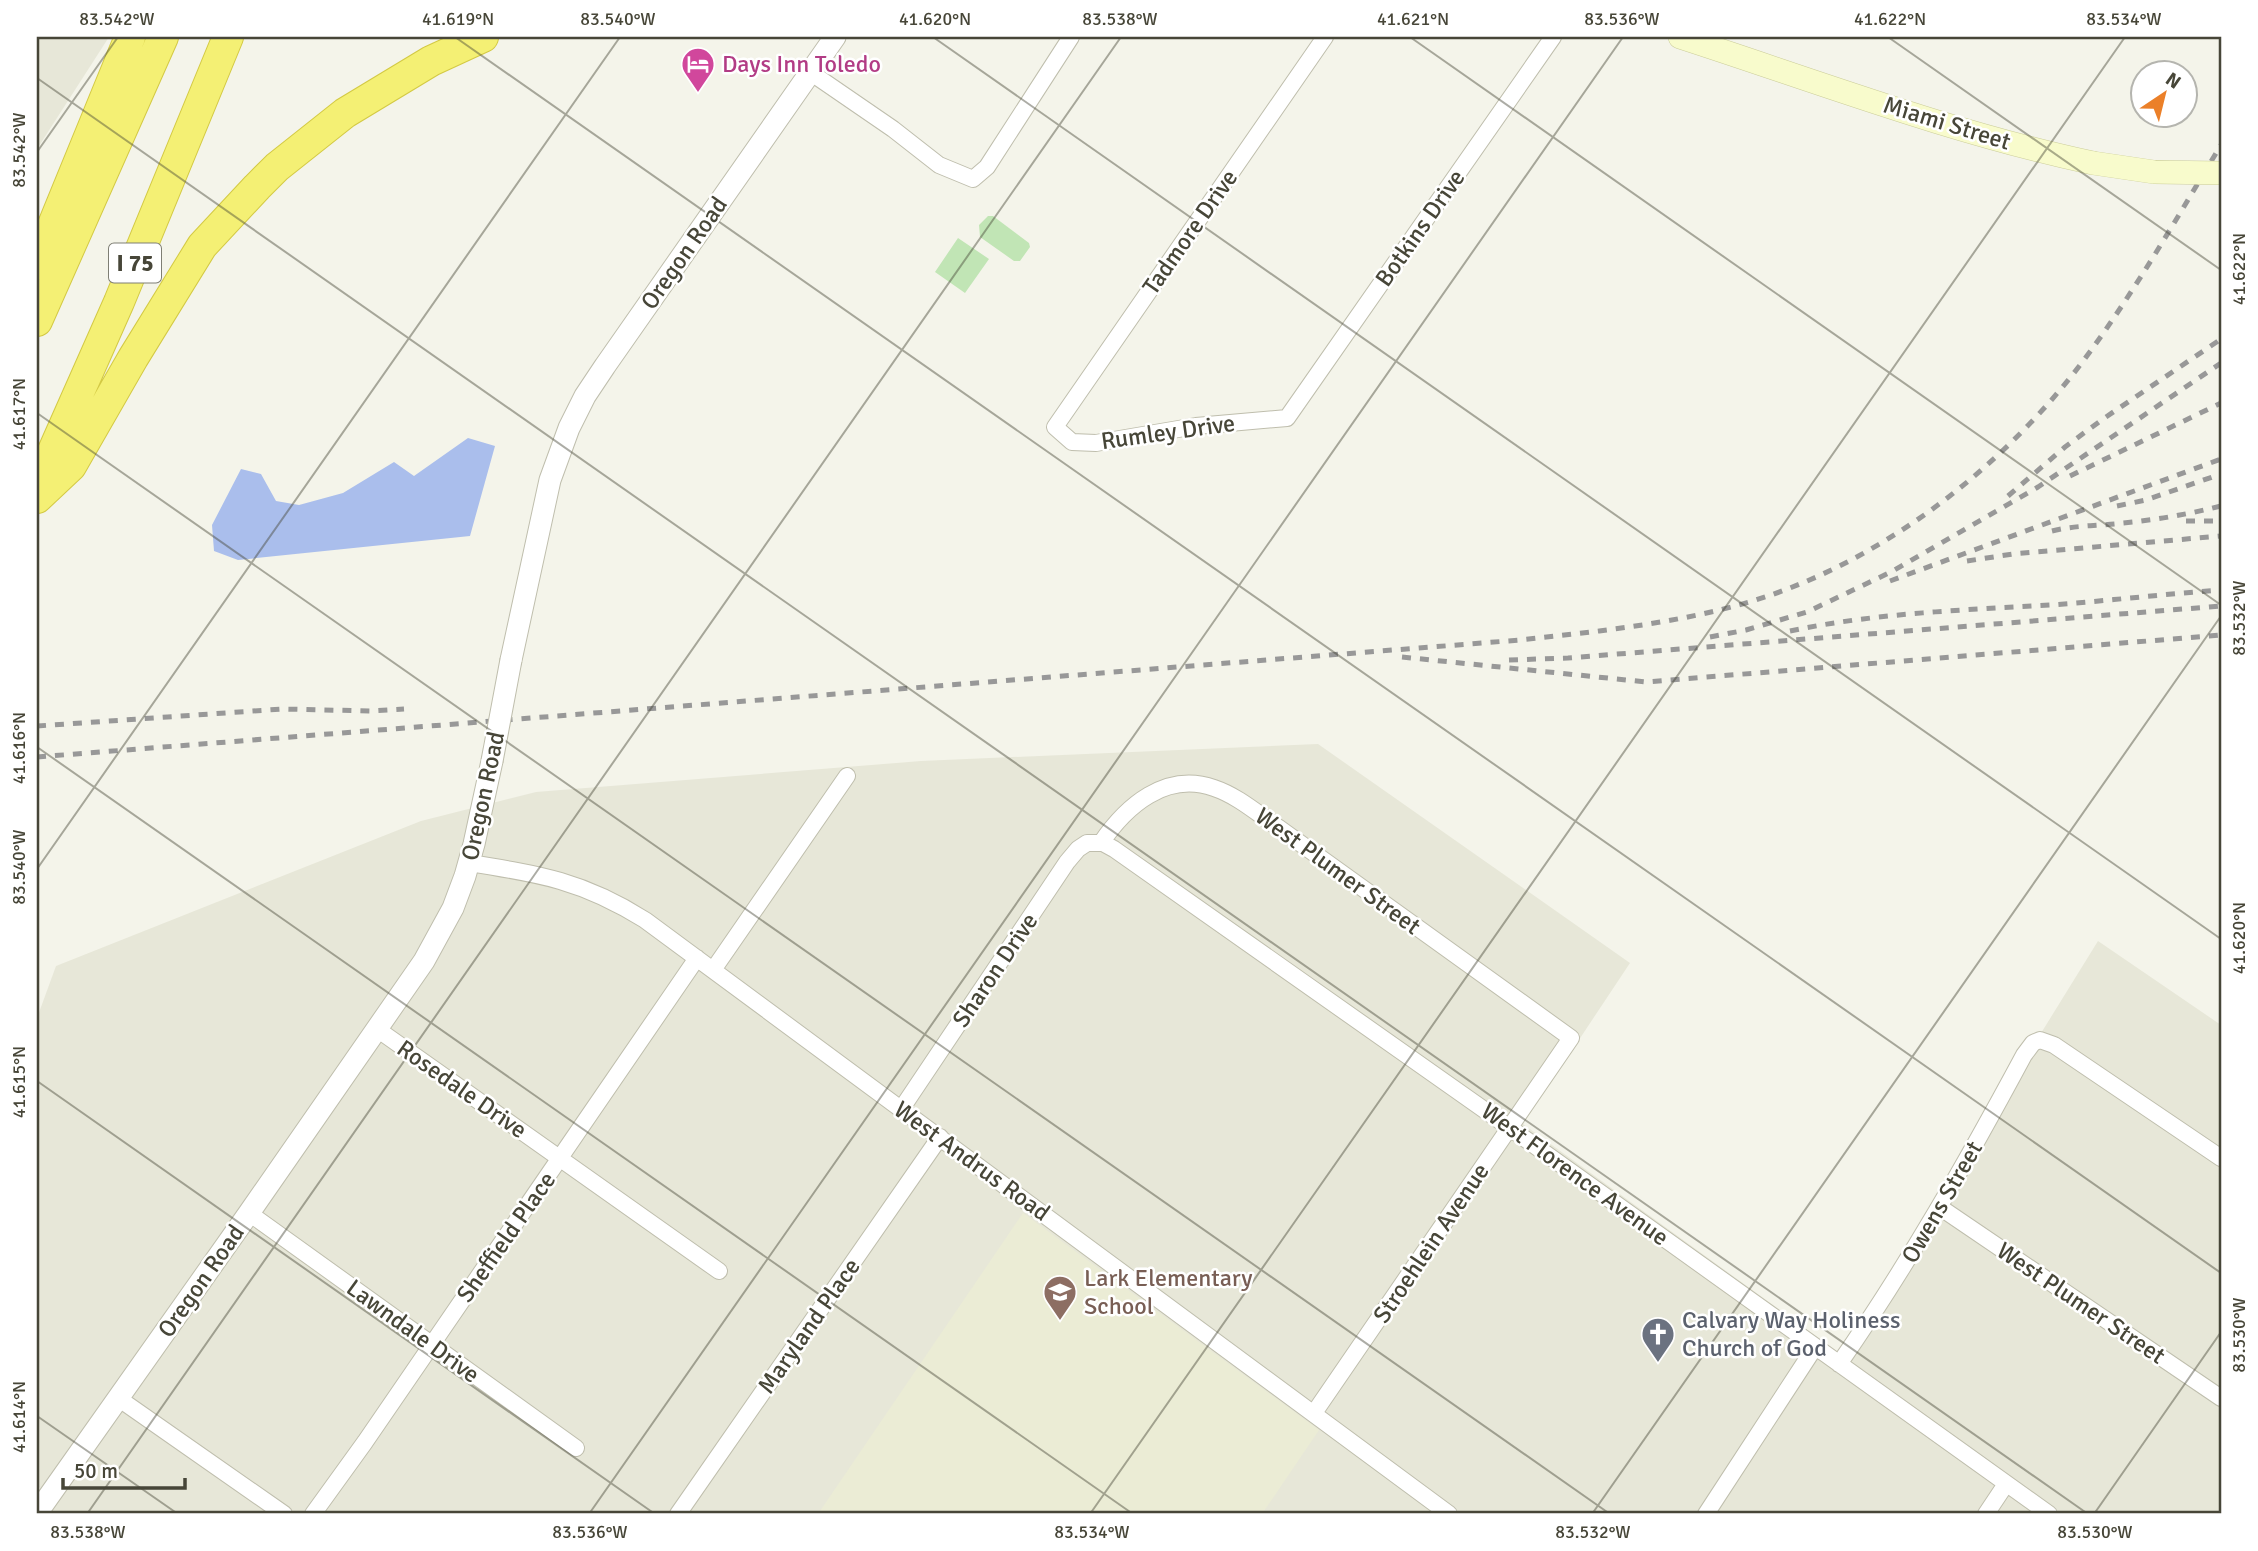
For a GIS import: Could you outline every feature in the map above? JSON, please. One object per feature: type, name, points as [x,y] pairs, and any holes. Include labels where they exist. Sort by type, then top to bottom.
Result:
[{"type":"highway","points":[[37,264],[130,37]]},
{"type":"highway","name":"I 75","points":[[37,321],[163,37]]},
{"type":"highway","name":"I 75","points":[[37,487],[123,291],[228,37]]},
{"type":"highway","points":[[37,498],[71,466],[202,246],[257,187],[277,167],[345,113],[431,61],[483,37]]},
{"type":"main road","name":"Miami Street","points":[[1680,37],[2041,152],[2154,172],[2221,173]]},
{"type":"street","name":"Oregon Road","points":[[37,1513],[377,1029],[424,961],[442,929],[469,863],[550,480],[577,412],[605,366],[835,37]]},
{"type":"street","points":[[810,72],[940,165],[973,179],[987,167],[1071,37]]},
{"type":"street","name":"Tadmore Drive","points":[[1055,427],[1325,37]]},
{"type":"street","name":"Botkins Drive","points":[[1287,418],[1553,37]]},
{"type":"street","name":"Rumley Drive","points":[[1055,427],[1072,442],[1096,443],[1196,426],[1287,418]]},
{"type":"street","points":[[713,970],[847,775]]},
{"type":"street","name":"West Plumer Street","points":[[1098,842],[1131,806],[1152,793],[1184,782],[1213,787],[1245,804],[1571,1038]]},
{"type":"street","name":"Sharon Drive","points":[[902,1108],[1067,862],[1087,843],[1098,842]]},
{"type":"street","name":"West Florence Avenue","points":[[1098,842],[1114,849],[1183,896],[2049,1514]]},
{"type":"street","name":"West Andrus Road","points":[[469,863],[546,876],[596,892],[645,920],[1449,1514]]},
{"type":"street","name":"Sheffield Place","points":[[313,1514],[697,958]]},
{"type":"street","name":"Rosedale Drive","points":[[377,1029],[719,1272]]},
{"type":"street","name":"Stroehlein Avenue","points":[[1314,1413],[1571,1038]]},
{"type":"street","name":"Owens Street","points":[[1839,1364],[1886,1296],[1941,1208],[2033,1043],[2040,1040],[2054,1045],[2221,1158]]},
{"type":"street","name":"Maryland Place","points":[[678,1514],[940,1137]]},
{"type":"street","name":"West Plumer Street","points":[[1941,1208],[2221,1398]]},
{"type":"street","name":"Lawndale Drive","points":[[249,1213],[576,1448]]},
{"type":"street","points":[[1706,1514],[1815,1347]]},
{"type":"street","points":[[118,1398],[284,1514]]},
{"type":"street","points":[[1986,1514],[2006,1483]]},
{"type":"shaded area","points":[[37,37],[109,37],[37,149]]},
{"type":"shaded area","points":[[1318,744],[1630,963],[1523,1124],[1842,1355],[2098,941],[2221,1025],[2221,1514],[37,1514],[37,1493],[40,1488],[37,1486],[37,1018],[56,966],[421,821],[536,792],[921,761]]},
{"type":"shaded area","name":"Lark Elementary School","points":[[1023,1213],[1319,1430],[1262,1514],[818,1514]]},
{"type":"green space","points":[[988,216],[993,216],[1029,243],[1030,247],[1020,261],[1014,261],[980,237],[979,225]]},
{"type":"green space","points":[[958,238],[989,259],[965,293],[935,272]]},
{"type":"water","points":[[468,438],[495,446],[470,536],[238,560],[214,551],[212,525],[241,469],[261,474],[276,501],[299,505],[343,493],[394,462],[414,476]]},
{"type":"railway","points":[[37,757],[1520,640],[1655,623],[1735,606],[1788,589],[1840,566],[1890,538],[1983,469],[2025,429],[2063,387],[2097,342],[2221,145]]},
{"type":"railway","points":[[2008,496],[2065,447],[2221,339]]},
{"type":"railway","points":[[1710,637],[1746,630],[1807,612],[1891,572],[2038,487],[2221,363]]},
{"type":"railway","points":[[2070,476],[2221,403]]},
{"type":"railway","points":[[1890,581],[2221,459]]},
{"type":"railway","points":[[2117,506],[2146,500],[2221,474]]},
{"type":"railway","points":[[2052,531],[2160,518],[2221,506]]},
{"type":"railway","points":[[2186,521],[2221,521]]},
{"type":"railway","points":[[1967,561],[2013,554],[2221,536]]},
{"type":"railway","points":[[1790,631],[1887,616],[2221,590]]},
{"type":"railway","points":[[1509,660],[1568,658],[2221,606]]},
{"type":"railway","points":[[1402,657],[1646,682],[2221,635]]},
{"type":"railway","points":[[37,726],[282,709],[404,709]]},
{"type":"place","name":"Days Inn Toledo","points":[[698,94]]},
{"type":"place","name":"Lark Elementary School","points":[[1060,1322]]},
{"type":"place","name":"Calvary Way Holiness Church of God","points":[[1658,1364]]}]
